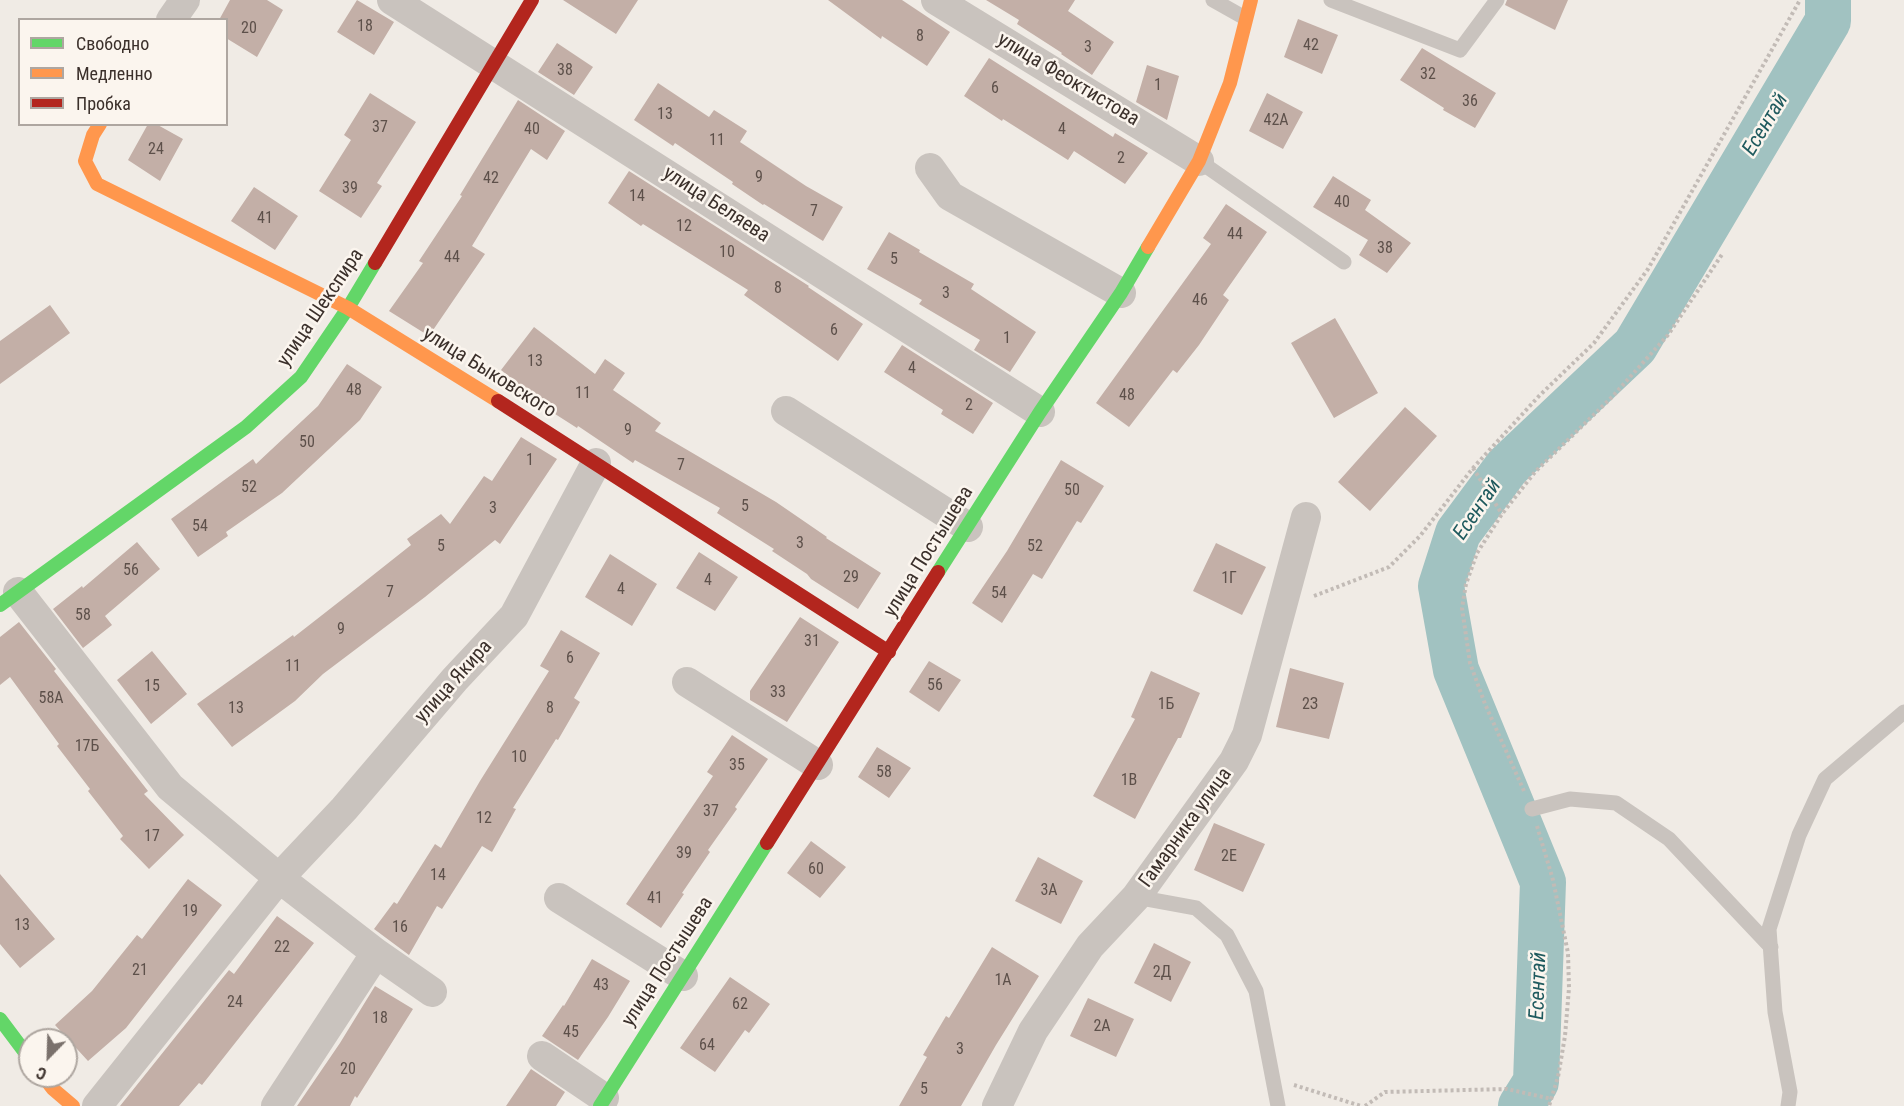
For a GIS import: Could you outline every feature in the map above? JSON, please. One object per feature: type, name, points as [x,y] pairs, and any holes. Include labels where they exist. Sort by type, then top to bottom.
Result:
[{"type":"street","points":[[172,18],[185,0]]},
{"type":"street","name":"улица Беляева","points":[[392,0],[1040,412]]},
{"type":"street","name":"улица Шекспира","points":[[7,596],[246,427],[301,377],[348,308],[532,0]]},
{"type":"street","name":"улица Феоктистова","points":[[936,0],[1199,161]]},
{"type":"street","name":"улица Постышева","points":[[602,1102],[1040,412],[1121,293],[1199,161],[1230,83],[1251,0]]},
{"type":"street","name":"улица Быковского","points":[[96,130],[85,161],[97,184],[348,308],[596,463],[889,652]]},
{"type":"street","points":[[930,168],[950,196],[1121,293]]},
{"type":"street","points":[[786,411],[968,527]]},
{"type":"street","name":"улица Якира","points":[[97,1106],[279,878],[344,809],[455,679],[514,615],[596,463]]},
{"type":"street","name":"Гамарника улица","points":[[997,1106],[1039,1022],[1090,946],[1136,897],[1234,761],[1247,735],[1306,517]]},
{"type":"street","points":[[7,596],[170,787],[279,878],[376,953],[432,992]]},
{"type":"street","points":[[687,682],[818,765]]},
{"type":"street","points":[[559,898],[682,976]]},
{"type":"street","points":[[276,1106],[376,953]]},
{"type":"street","points":[[0,1019],[18,1043]]},
{"type":"street","points":[[542,1056],[602,1102]]},
{"type":"street","points":[[52,1088],[73,1106]]},
{"type":"lane","points":[[1213,0],[1245,18]]},
{"type":"lane","points":[[1331,0],[1460,50],[1497,0]]},
{"type":"lane","points":[[1199,161],[1344,261]]},
{"type":"lane","points":[[1788,1106],[1790,1092],[1775,1012],[1769,928],[1799,835],[1825,779],[1904,712]]},
{"type":"lane","points":[[1532,809],[1570,799],[1616,803],[1669,838],[1771,946]]},
{"type":"lane","points":[[1136,897],[1196,908],[1227,935],[1256,991],[1278,1106]]},
{"type":"path","points":[[1282,609],[1389,567],[1420,536],[1473,468],[1539,396],[1594,343],[1648,269],[1800,0]]},
{"type":"path","points":[[1549,1106],[1558,1077],[1565,1036],[1569,988],[1568,953],[1553,880],[1532,809],[1485,704],[1470,663],[1462,609],[1466,584],[1477,553],[1535,472],[1612,397],[1668,335],[1723,253]]},
{"type":"path","points":[[1473,468],[1503,514]]},
{"type":"path","points":[[1272,1076],[1309,1091],[1363,1106],[1385,1092],[1507,1089],[1552,1099]]},
{"type":"building","points":[[230,0],[267,0],[283,10],[257,57],[228,39],[228,18],[220,18]]},
{"type":"building","points":[[357,0],[394,22],[374,55],[337,32]]},
{"type":"building","points":[[563,0],[638,0],[616,34]]},
{"type":"building","points":[[828,0],[902,0],[950,32],[927,66],[882,36],[881,39]]},
{"type":"building","points":[[986,0],[1075,0],[1068,11],[1114,42],[1092,75],[1017,24],[1019,20]]},
{"type":"building","points":[[1507,0],[1568,0],[1555,30],[1505,5]]},
{"type":"building","points":[[1298,19],[1338,35],[1322,74],[1284,57]]},
{"type":"building","points":[[557,43],[593,67],[574,95],[538,72]]},
{"type":"building","points":[[1422,48],[1496,93],[1475,128],[1443,110],[1444,108],[1400,80]]},
{"type":"building","points":[[989,58],[1113,137],[1115,133],[1148,153],[1125,184],[1074,151],[1068,160],[964,96]]},
{"type":"building","points":[[1147,65],[1179,76],[1167,120],[1136,102]]},
{"type":"building","points":[[658,83],[709,117],[714,110],[747,131],[740,142],[806,186],[843,207],[823,241],[763,205],[675,143],[673,146],[634,120]]},
{"type":"building","points":[[370,93],[416,122],[377,183],[382,186],[361,218],[319,191],[351,140],[344,135]]},
{"type":"building","points":[[1267,93],[1303,112],[1283,149],[1249,131]]},
{"type":"building","points":[[518,100],[565,131],[547,160],[531,149],[472,246],[485,254],[429,336],[389,311],[423,263],[419,261],[462,196],[460,195]]},
{"type":"building","points":[[147,126],[160,126],[183,139],[160,181],[128,160]]},
{"type":"building","points":[[629,171],[809,286],[863,324],[838,361],[744,295],[748,290],[643,224],[641,226],[608,203]]},
{"type":"building","points":[[1333,176],[1371,200],[1365,210],[1411,243],[1387,273],[1359,255],[1368,240],[1313,207]]},
{"type":"building","points":[[254,187],[298,216],[275,250],[231,221]]},
{"type":"building","points":[[1226,204],[1267,232],[1223,295],[1229,300],[1199,345],[1177,373],[1173,370],[1129,427],[1096,403],[1211,244],[1203,238]]},
{"type":"building","points":[[889,232],[974,284],[971,289],[1036,332],[1010,372],[974,350],[980,340],[919,304],[922,300],[867,269]]},
{"type":"building","points":[[50,305],[70,333],[0,384],[0,341]]},
{"type":"building","points":[[1335,318],[1378,393],[1334,418],[1291,343]]},
{"type":"building","points":[[534,327],[595,374],[605,359],[625,373],[613,390],[661,423],[655,431],[776,502],[826,538],[881,573],[858,609],[811,579],[772,551],[774,549],[717,513],[720,508],[635,460],[633,463],[578,426],[577,428],[541,405],[543,403],[501,370]]},
{"type":"building","points":[[902,345],[993,403],[973,434],[941,414],[943,410],[884,372]]},
{"type":"building","points":[[347,364],[382,387],[360,420],[282,493],[226,532],[228,536],[198,557],[171,519],[253,459],[256,464],[318,406]]},
{"type":"building","points":[[1405,407],[1437,436],[1370,511],[1338,482]]},
{"type":"building","points":[[521,437],[557,459],[500,544],[495,540],[425,597],[323,674],[295,701],[232,747],[197,704],[293,635],[294,637],[411,545],[407,539],[441,514],[450,524],[484,476],[492,481]]},
{"type":"building","points":[[1061,460],[1104,486],[1081,523],[1077,521],[1042,579],[1033,574],[1002,623],[972,603],[1007,551]]},
{"type":"building","points":[[137,542],[160,569],[105,616],[112,625],[83,648],[53,609],[82,586],[83,588]]},
{"type":"building","points":[[1216,543],[1266,567],[1242,615],[1193,591]]},
{"type":"building","points":[[699,552],[738,577],[715,611],[676,588]]},
{"type":"building","points":[[610,554],[657,584],[632,626],[585,597]]},
{"type":"building","points":[[800,617],[839,642],[787,722],[750,700],[750,691]]},
{"type":"building","points":[[19,622],[56,669],[54,671],[148,791],[144,794],[184,835],[149,869],[120,839],[123,836],[88,791],[90,789],[57,746],[59,744],[10,677],[0,685],[0,637]]},
{"type":"building","points":[[561,630],[600,653],[574,698],[580,702],[513,808],[516,809],[492,852],[482,846],[442,909],[437,906],[409,955],[374,929],[394,902],[397,904],[435,844],[441,848],[549,671],[540,666]]},
{"type":"building","points":[[152,651],[187,694],[151,724],[117,680]]},
{"type":"building","points":[[929,661],[961,680],[939,712],[909,692]]},
{"type":"building","points":[[1290,668],[1344,683],[1329,739],[1276,727]]},
{"type":"building","points":[[1151,671],[1200,693],[1181,738],[1178,738],[1135,819],[1093,796],[1135,719],[1131,717]]},
{"type":"building","points":[[732,735],[768,759],[735,807],[737,809],[708,850],[710,852],[661,928],[626,904],[713,776],[707,772]]},
{"type":"building","points":[[877,747],[911,768],[889,798],[858,777]]},
{"type":"building","points":[[1214,823],[1265,844],[1243,892],[1194,870]]},
{"type":"building","points":[[811,841],[846,867],[820,898],[787,873]]},
{"type":"building","points":[[1038,857],[1083,881],[1061,924],[1015,901]]},
{"type":"building","points":[[0,874],[55,939],[20,968],[0,944]]},
{"type":"building","points":[[188,879],[222,905],[126,1028],[88,1061],[78,1050],[78,1028],[58,1028],[55,1025],[92,991],[137,935],[142,939]]},
{"type":"building","points":[[277,916],[314,943],[202,1085],[199,1083],[179,1106],[120,1106],[229,970],[234,974]]},
{"type":"building","points":[[1154,943],[1191,962],[1171,1002],[1134,983]]},
{"type":"building","points":[[992,947],[1039,976],[961,1106],[899,1106],[927,1057],[923,1055],[946,1016],[949,1018]]},
{"type":"building","points":[[592,959],[630,981],[578,1060],[542,1036],[564,1006]]},
{"type":"building","points":[[730,977],[770,1004],[749,1033],[745,1030],[715,1072],[680,1048]]},
{"type":"building","points":[[375,986],[413,1009],[357,1098],[355,1096],[350,1106],[297,1106],[340,1043]]},
{"type":"building","points":[[1088,998],[1134,1019],[1116,1057],[1070,1036]]},
{"type":"building","points":[[531,1069],[565,1092],[556,1106],[506,1106]]},
{"type":"waterway","name":"Есентай","points":[[1521,1106],[1536,1082],[1543,882],[1456,670],[1441,586],[1458,533],[1507,467],[1635,346],[1828,21],[1828,0]]},
{"type":"traffic: fast","points":[[938,572],[1040,412],[1121,293],[1148,247]]},
{"type":"traffic: fast","points":[[0,605],[246,427],[301,377],[348,308],[375,263]]},
{"type":"traffic: fast","points":[[600,1106],[767,843]]},
{"type":"traffic: fast","points":[[0,1019],[18,1043]]},
{"type":"traffic: slow","points":[[1148,247],[1199,161],[1230,83],[1251,0]]},
{"type":"traffic: slow","points":[[99,126],[93,135],[85,161],[97,184],[348,308],[498,401]]},
{"type":"traffic: slow","points":[[52,1088],[73,1106]]},
{"type":"traffic: jam","points":[[375,263],[532,0]]},
{"type":"traffic: jam","points":[[498,401],[889,652]]},
{"type":"traffic: jam","points":[[767,843],[938,572]]}]
